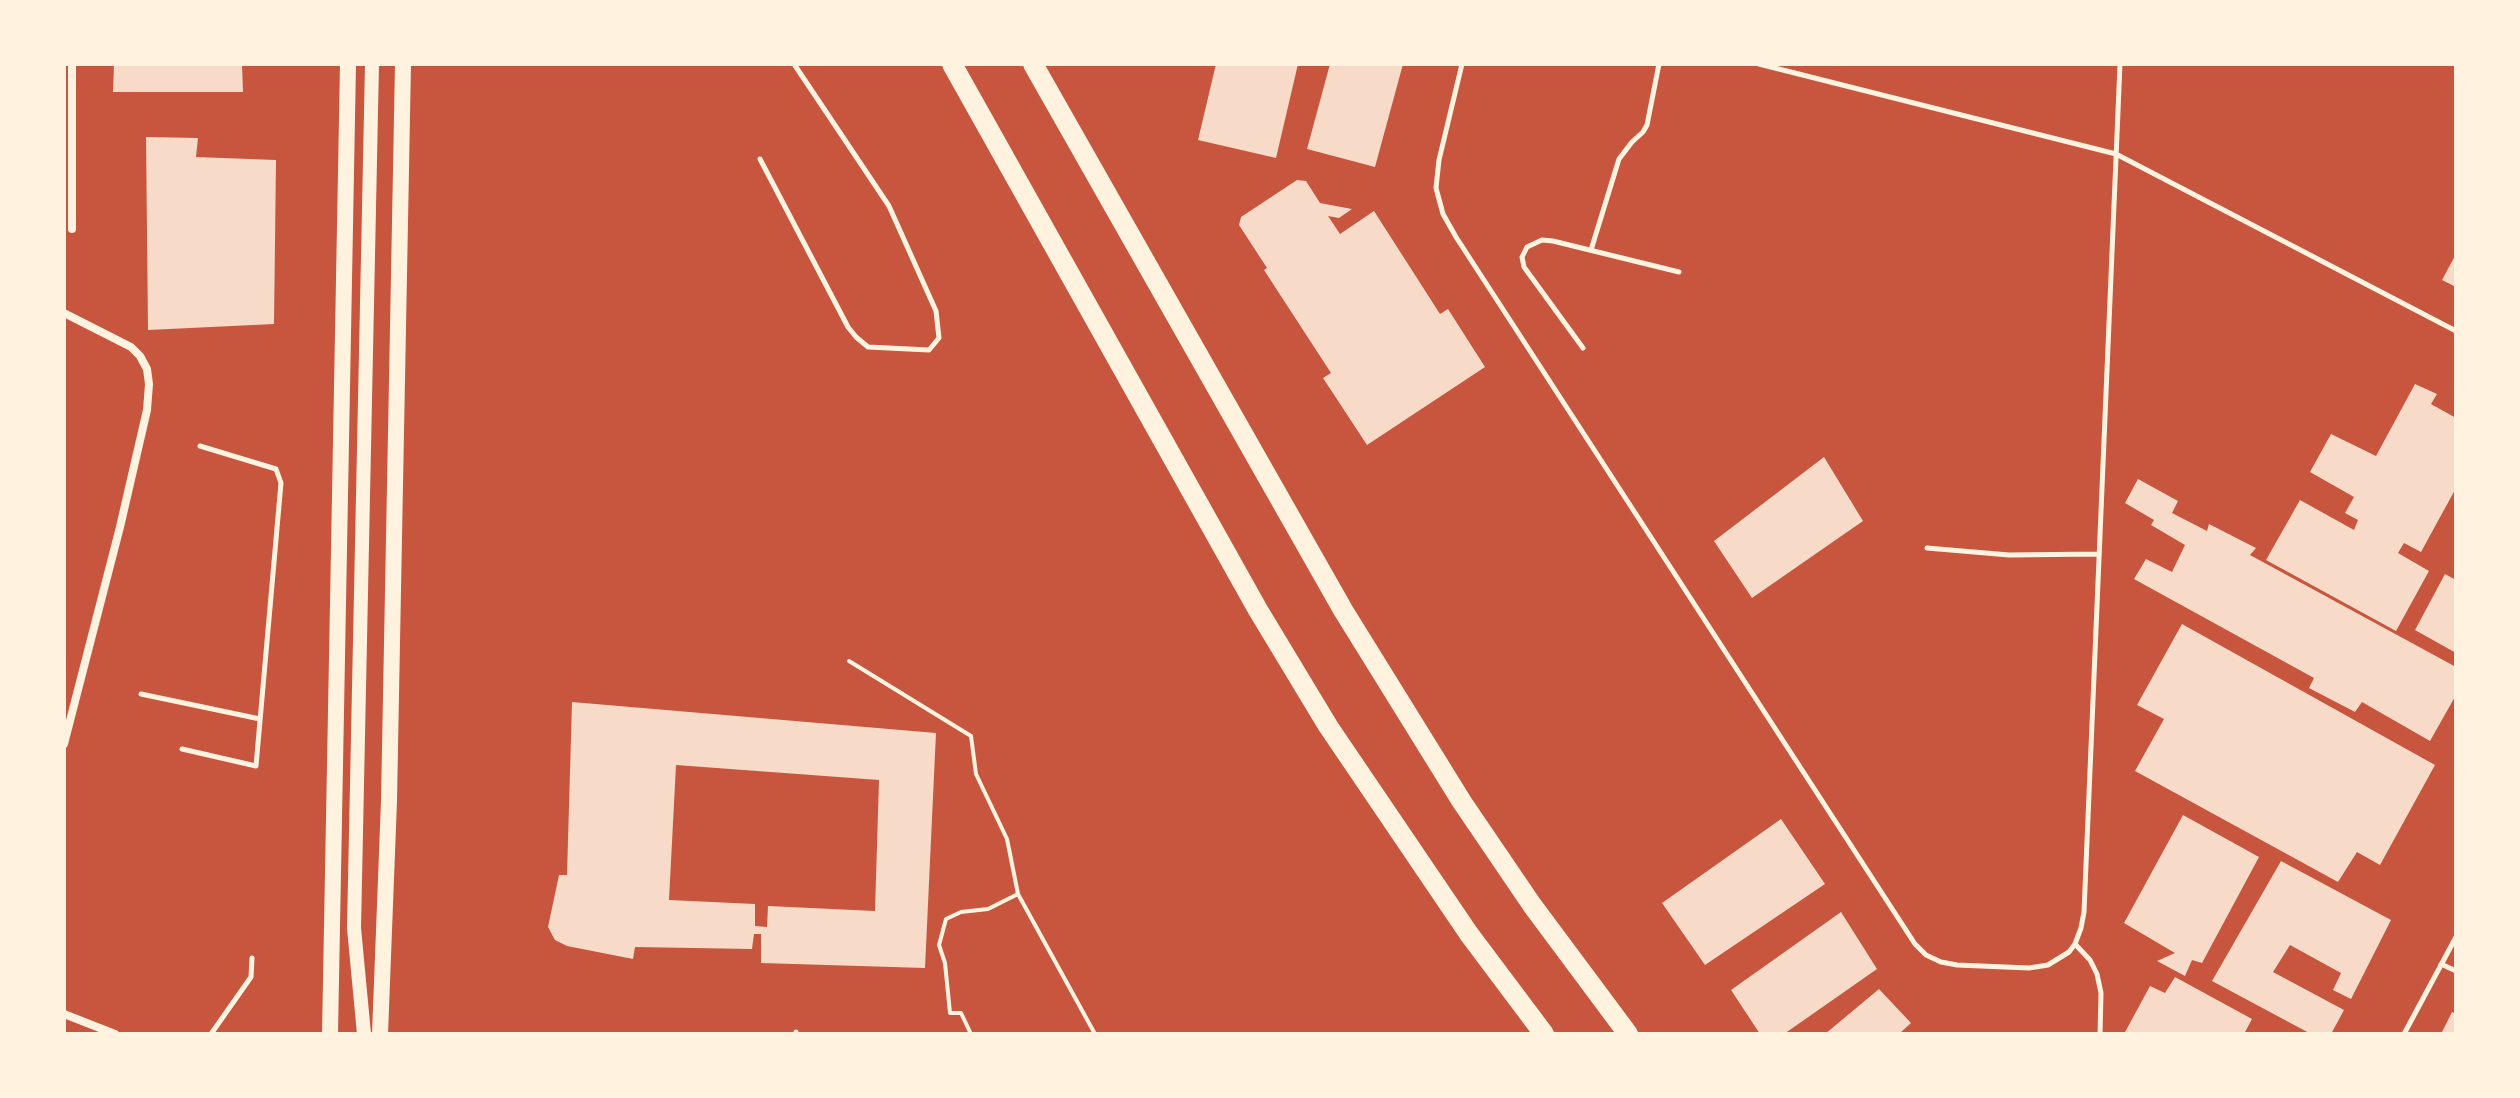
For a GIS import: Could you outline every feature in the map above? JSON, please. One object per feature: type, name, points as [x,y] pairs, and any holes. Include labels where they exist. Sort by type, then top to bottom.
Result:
[{"type":"highway","points":[[952,64],[1251,597],[1328,726],[1469,934],[1544,1034]]},
{"type":"highway","points":[[1033,64],[1343,610],[1462,802],[1532,905],[1628,1034]]},
{"type":"main road","points":[[330,1034],[348,64]]},
{"type":"main road","points":[[380,1034],[392,662],[403,64]]},
{"type":"street","points":[[72,64],[72,229]]},
{"type":"street","points":[[364,1034],[354,928],[372,64]]},
{"type":"street","points":[[64,313],[131,347],[147,369],[149,384],[147,410],[120,527],[64,744]]},
{"type":"street","points":[[64,1014],[115,1034]]},
{"type":"lane","points":[[760,159],[856,337],[868,347],[929,350],[939,338],[936,311],[889,206],[794,64]]},
{"type":"lane","points":[[1462,64],[1439,160],[1436,188],[1443,214],[1456,237],[1905,930],[1926,955],[1941,962],[2029,968],[2061,959],[2075,944],[2084,912],[2120,64]]},
{"type":"lane","points":[[1591,250],[1619,159],[1647,125],[1659,64]]},
{"type":"lane","points":[[1759,64],[2116,154],[2456,331]]},
{"type":"lane","points":[[1583,348],[1524,267],[1522,257],[1527,247],[1542,240],[1679,272]]},
{"type":"lane","points":[[182,749],[256,766],[281,483],[276,469],[200,446]]},
{"type":"lane","points":[[1927,548],[2009,555],[2099,554]]},
{"type":"lane","points":[[141,694],[260,719]]},
{"type":"lane","points":[[2404,1034],[2456,937]]},
{"type":"lane","points":[[2075,944],[2090,960],[2097,974],[2101,993],[2100,1034]]},
{"type":"lane","points":[[211,1034],[251,977],[252,958]]},
{"type":"lane","points":[[2441,964],[2456,971]]},
{"type":"path","points":[[849,661],[971,736],[976,774],[1007,839],[1018,894],[1095,1034]]},
{"type":"path","points":[[971,1034],[961,1013],[950,1013],[945,963],[939,945],[946,919],[961,912],[988,909],[1018,894]]},
{"type":"building","points":[[114,64],[242,64],[243,92],[113,92]]},
{"type":"building","points":[[1216,64],[1298,64],[1276,158],[1198,140]]},
{"type":"building","points":[[1330,64],[1403,64],[1375,167],[1307,149]]},
{"type":"building","points":[[146,137],[198,138],[196,157],[276,160],[274,324],[148,330]]},
{"type":"building","points":[[1297,180],[1306,181],[1320,203],[1352,209],[1339,218],[1328,216],[1340,234],[1374,211],[1440,314],[1448,309],[1485,367],[1367,445],[1323,378],[1331,373],[1264,270],[1267,268],[1239,225],[1241,217]]},
{"type":"building","points":[[2456,254],[2456,287],[2442,280]]},
{"type":"building","points":[[2415,384],[2437,394],[2431,404],[2456,418],[2456,488],[2421,552],[2404,543],[2398,553],[2429,571],[2396,631],[2266,560],[2300,500],[2354,530],[2358,520],[2345,513],[2354,497],[2310,472],[2331,434],[2376,456]]},
{"type":"building","points":[[1824,457],[1863,521],[1752,598],[1714,541]]},
{"type":"building","points":[[2138,479],[2178,501],[2172,513],[2207,531],[2209,524],[2256,548],[2250,555],[2456,667],[2456,695],[2430,741],[2362,702],[2355,712],[2309,688],[2314,678],[2134,579],[2146,559],[2172,572],[2185,545],[2151,525],[2154,520],[2125,503]]},
{"type":"building","points":[[2445,574],[2456,580],[2456,653],[2415,630]]},
{"type":"building","points":[[2182,624],[2435,765],[2380,865],[2357,852],[2338,882],[2135,771],[2164,719],[2137,705]]},
{"type":"building","points":[[572,702],[936,733],[925,968],[761,963],[761,934],[754,934],[752,949],[635,947],[633,959],[567,946],[555,940],[548,927],[559,875],[567,875]],"holes":[[[676,765],[879,780],[875,911],[768,906],[767,927],[755,926],[755,904],[669,900]]]},
{"type":"building","points":[[2183,815],[2259,857],[2202,963],[2192,960],[2185,976],[2157,961],[2175,953],[2124,923]]},
{"type":"building","points":[[1781,819],[1825,884],[1705,965],[1662,903]]},
{"type":"building","points":[[2281,861],[2391,920],[2351,999],[2333,990],[2341,973],[2290,945],[2273,972],[2344,1010],[2331,1034],[2311,1034],[2212,981]]},
{"type":"building","points":[[1841,912],[1877,969],[1784,1034],[1760,1034],[1731,990]]},
{"type":"building","points":[[2175,977],[2252,1019],[2244,1034],[2124,1034],[2150,986],[2165,993]]},
{"type":"building","points":[[1879,989],[1911,1023],[1899,1034],[1825,1034]]},
{"type":"building","points":[[2452,1012],[2456,1014],[2456,1034],[2441,1034]]}]
